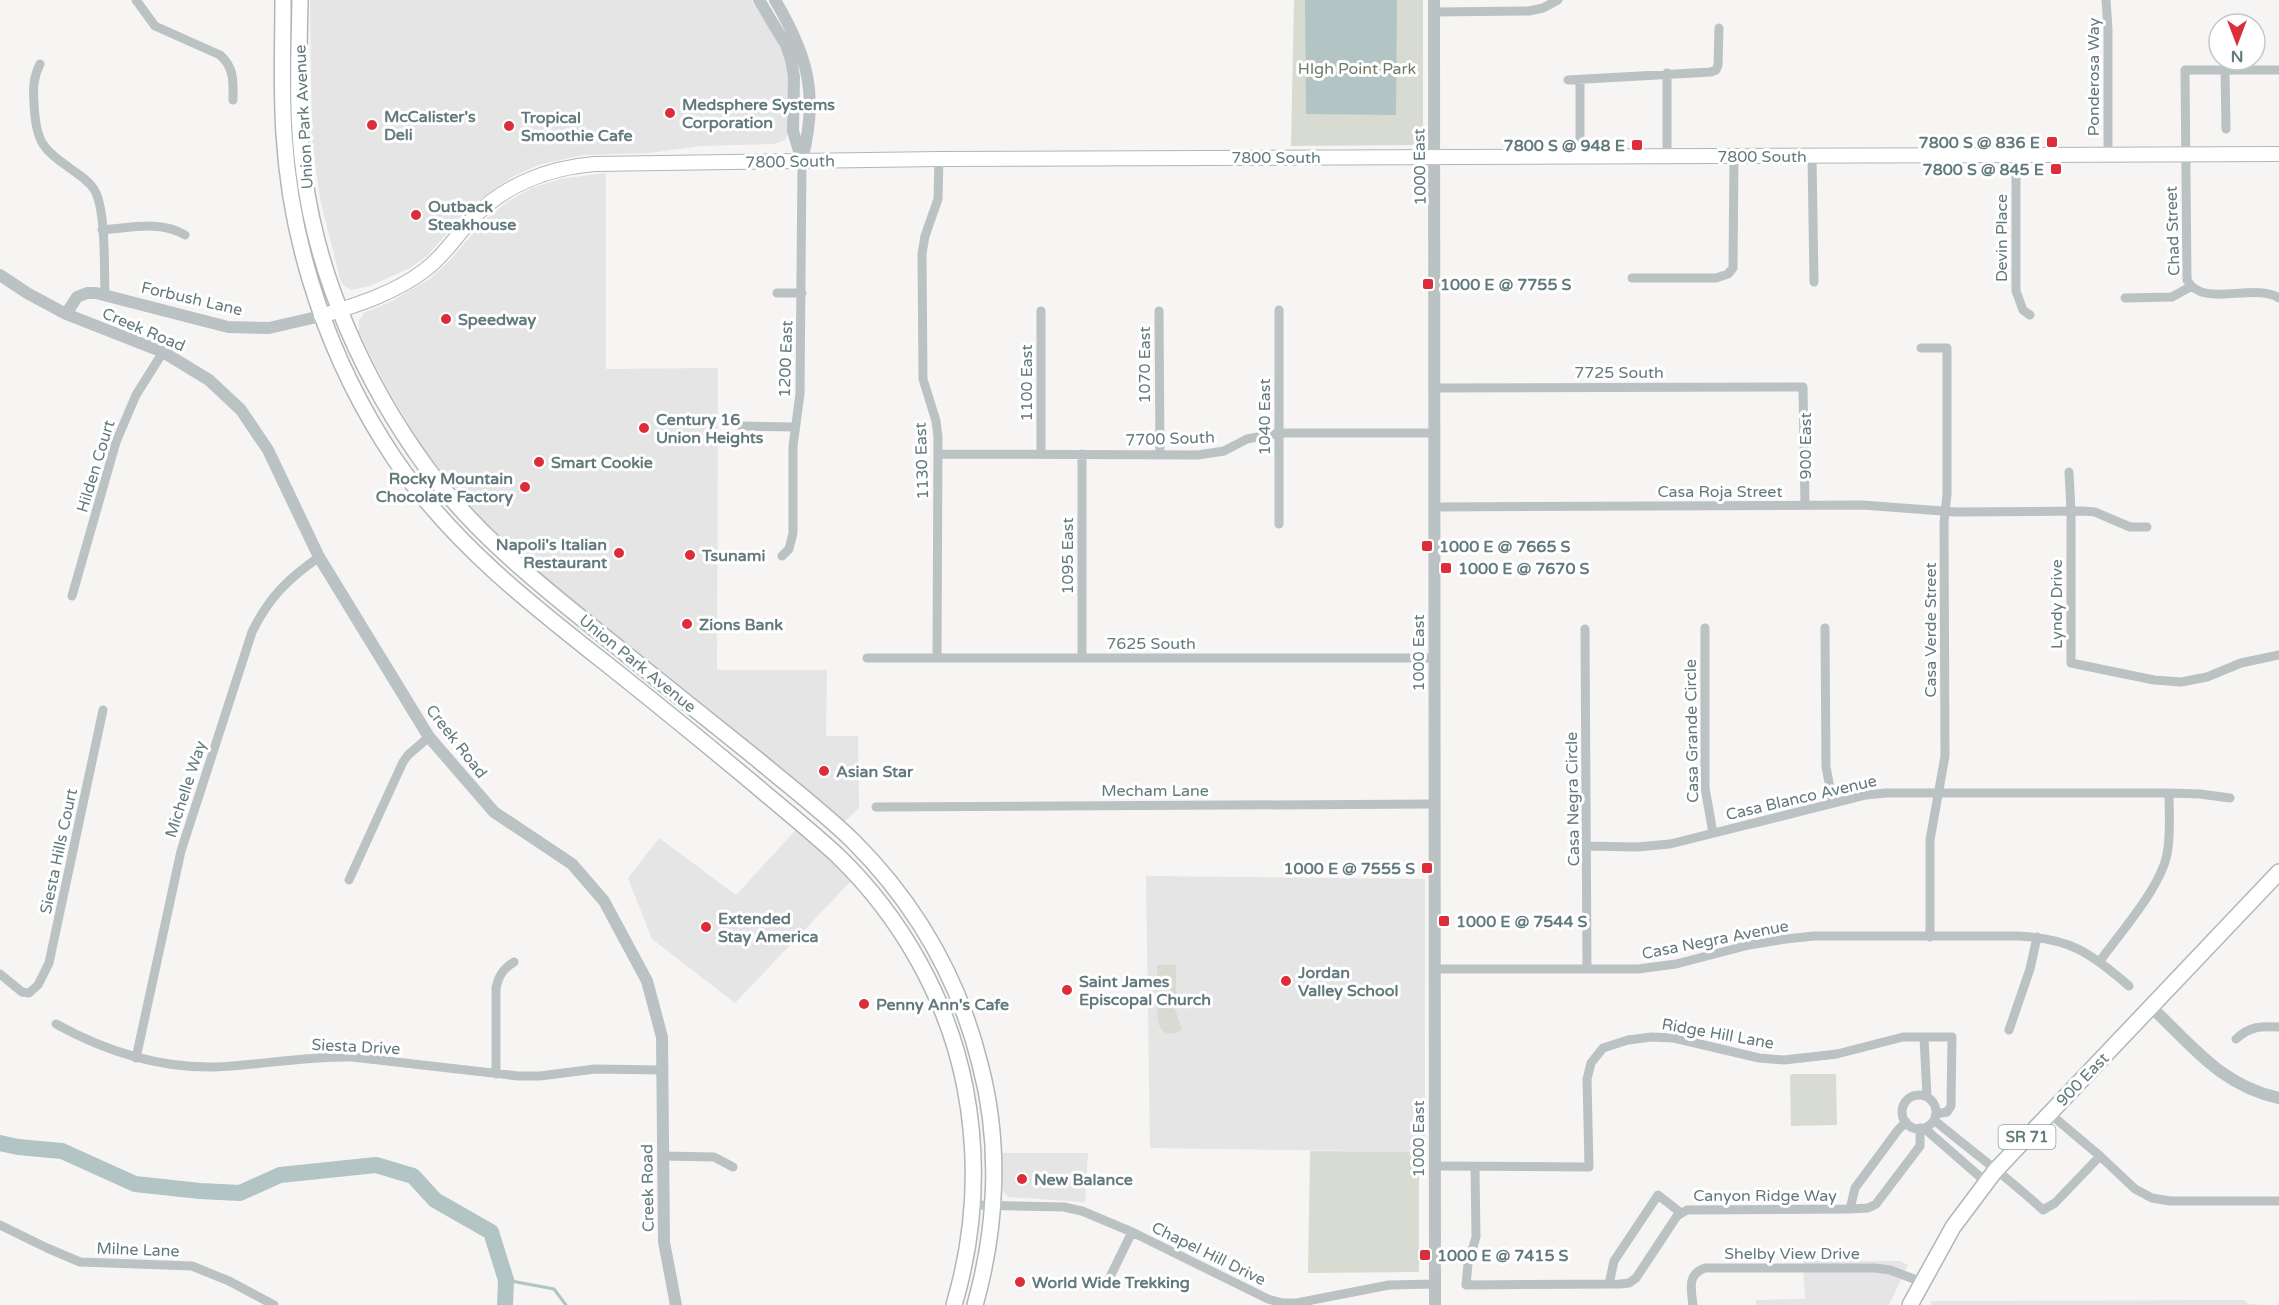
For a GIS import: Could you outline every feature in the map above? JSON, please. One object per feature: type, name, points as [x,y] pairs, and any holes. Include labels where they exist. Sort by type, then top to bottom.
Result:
[{"type":"main road","name":"Union Park Avenue","points":[[283,0],[283,120],[289,185],[298,235],[321,315],[354,390],[384,442],[416,488],[461,540],[510,586],[686,727],[824,843],[858,877],[886,912],[924,972],[940,1006],[956,1051],[971,1128],[973,1205],[967,1253],[954,1305]]},
{"type":"main road","name":"Union Park Avenue","points":[[300,0],[303,171],[316,234],[328,279],[341,310],[373,381],[400,428],[441,486],[476,525],[527,574],[696,709],[828,819],[868,857],[902,897],[942,960],[972,1033],[990,1113],[994,1154],[989,1245],[975,1305]]},
{"type":"main road","points":[[283,120],[292,140],[298,168],[303,171]]},
{"type":"main road","name":"7800 South","points":[[321,315],[386,293],[414,278],[438,259],[473,218],[492,200],[525,181],[552,171],[594,164],[939,159],[2279,154]]},
{"type":"main road","name":"900 East","points":[[1910,1305],[1953,1227],[1991,1177],[2279,872]]},
{"type":"street","points":[[136,0],[155,27],[220,55],[231,67],[233,100]]},
{"type":"street","points":[[759,0],[786,45],[791,60],[794,77],[793,131],[802,161]]},
{"type":"street","points":[[776,0],[796,34],[809,75],[810,131],[802,161]]},
{"type":"street","points":[[1434,6],[1530,11],[1543,8],[1558,0]]},
{"type":"street","name":"Ponderosa Way","points":[[2106,0],[2108,155]]},
{"type":"street","name":"1000 East","points":[[1434,6],[1435,1305]]},
{"type":"street","points":[[1568,80],[1580,81],[1667,73],[1706,73],[1716,70],[1719,60],[1719,28]]},
{"type":"street","points":[[40,64],[33,83],[36,132],[41,144],[48,152],[91,185],[99,202],[105,294]]},
{"type":"street","name":"Chad Street","points":[[2207,70],[2185,70],[2185,273],[2190,287],[2205,293],[2266,294],[2279,298]]},
{"type":"street","points":[[2225,72],[2226,129]]},
{"type":"street","points":[[1667,73],[1667,157]]},
{"type":"street","points":[[1580,81],[1580,157]]},
{"type":"street","name":"Devin Place","points":[[2016,155],[2016,291],[2023,310],[2030,315]]},
{"type":"street","points":[[1632,278],[1716,278],[1728,274],[1733,268],[1734,156]]},
{"type":"street","points":[[1812,156],[1814,282]]},
{"type":"street","name":"1130 East","points":[[938,658],[938,454],[936,421],[923,379],[922,265],[923,244],[938,199],[939,159]]},
{"type":"street","name":"1200 East","points":[[782,556],[789,549],[793,533],[795,427],[800,394],[802,161]]},
{"type":"street","points":[[102,230],[162,226],[175,228],[185,235]]},
{"type":"street","name":"Creek Road","points":[[0,275],[66,314],[163,352],[209,380],[241,410],[268,450],[319,557],[429,737],[494,812],[572,864],[604,901],[650,988],[662,1037],[665,1250],[676,1305]]},
{"type":"street","points":[[2125,298],[2172,297],[2190,287]]},
{"type":"street","name":"Forbush Lane","points":[[66,314],[76,297],[87,293],[105,294],[228,327],[269,328],[321,315]]},
{"type":"street","points":[[777,293],[801,293]]},
{"type":"street","name":"1040 East","points":[[1279,310],[1279,524]]},
{"type":"street","name":"1100 East","points":[[1041,311],[1041,454]]},
{"type":"street","name":"1070 East","points":[[1159,311],[1160,454]]},
{"type":"street","name":"Casa Verde Street","points":[[1921,348],[1947,348],[1945,756],[1930,840],[1930,937]]},
{"type":"street","name":"Hilden Court","points":[[72,596],[116,442],[136,395],[163,352]]},
{"type":"street","name":"7725 South","points":[[1435,388],[1803,387]]},
{"type":"street","name":"900 East","points":[[1803,387],[1805,505]]},
{"type":"street","points":[[741,426],[795,427]]},
{"type":"street","name":"7700 South","points":[[938,454],[1211,454],[1224,451],[1258,436],[1279,433],[1435,433]]},
{"type":"street","name":"1095 East","points":[[1082,454],[1082,658]]},
{"type":"street","points":[[2069,472],[2071,511]]},
{"type":"street","name":"Casa Roja Street","points":[[1434,507],[1862,505],[1945,511],[2095,512],[2130,527],[2147,527]]},
{"type":"street","name":"Lyndy Drive","points":[[2071,511],[2071,663],[2154,680],[2181,682],[2207,677],[2241,663],[2279,655]]},
{"type":"street","name":"Michelle Way","points":[[136,1058],[181,851],[252,632],[263,610],[277,591],[319,557]]},
{"type":"street","name":"Casa Grande Circle","points":[[1704,628],[1705,788],[1713,833]]},
{"type":"street","points":[[1826,628],[1826,767],[1833,803]]},
{"type":"street","name":"Casa Negra Circle","points":[[1585,629],[1587,969]]},
{"type":"street","name":"7625 South","points":[[867,658],[1434,658]]},
{"type":"street","name":"Siesta Hills Court","points":[[0,974],[22,992],[29,993],[38,985],[52,952],[103,710]]},
{"type":"street","points":[[349,880],[403,762],[429,737]]},
{"type":"street","name":"Casa Blanco Avenue","points":[[1586,846],[1653,846],[1833,803],[1886,793],[2169,793],[2230,798]]},
{"type":"street","points":[[2100,961],[2163,870],[2168,853],[2169,793]]},
{"type":"street","name":"Mecham Lane","points":[[876,807],[1434,804]]},
{"type":"street","name":"Casa Negra Avenue","points":[[1435,969],[1638,969],[1676,964],[1749,945],[1814,936],[2037,937],[2073,946],[2100,961],[2129,986]]},
{"type":"street","points":[[2008,1030],[2028,978],[2037,937]]},
{"type":"street","points":[[496,1074],[496,988],[503,969],[514,962]]},
{"type":"street","points":[[2151,1007],[2199,1056],[2222,1075],[2261,1095],[2279,1098]]},
{"type":"street","name":"Siesta Drive","points":[[56,1024],[84,1040],[136,1058],[191,1066],[213,1067],[306,1057],[352,1058],[496,1074],[540,1076],[595,1069],[662,1070]]},
{"type":"street","points":[[2236,1039],[2245,1031],[2259,1026],[2279,1027]]},
{"type":"street","name":"Ridge Hill Lane","points":[[1434,1166],[1589,1167],[1587,1079],[1591,1064],[1603,1048],[1628,1040],[1652,1037],[1674,1038],[1760,1058],[1784,1060],[1837,1054],[1903,1036],[1952,1037],[1951,1106],[1947,1112],[1935,1117]]},
{"type":"street","points":[[1924,1037],[1927,1097],[1935,1107],[1935,1117],[1991,1177]]},
{"type":"street","name":"Canyon Ridge Way","points":[[1850,1209],[1855,1188],[1906,1122],[1903,1116],[1904,1104],[1914,1096],[1927,1097]]},
{"type":"street","points":[[2049,1113],[2135,1189],[2161,1201],[2279,1201]]},
{"type":"street","points":[[1922,1128],[1935,1117]]},
{"type":"street","points":[[1906,1122],[1911,1126],[1922,1128],[1991,1177],[2015,1184],[2043,1210],[2055,1203],[2100,1156]]},
{"type":"street","name":"Canyon Ridge Way","points":[[1475,1167],[1476,1237],[1467,1271],[1466,1285],[1629,1283],[1636,1278],[1680,1212],[1687,1210],[1850,1209],[1868,1208],[1876,1204],[1920,1146],[1922,1128]]},
{"type":"street","points":[[663,1156],[714,1157],[733,1167]]},
{"type":"street","name":"Canyon Ridge Way","points":[[1609,1284],[1614,1261],[1658,1195],[1680,1212]]},
{"type":"street","name":"Chapel Hill Drive","points":[[973,1205],[1064,1207],[1082,1211],[1132,1232],[1268,1299],[1282,1303],[1319,1302],[1389,1285],[1435,1284]]},
{"type":"street","name":"Milne Lane","points":[[0,1224],[80,1262],[192,1266],[229,1281],[274,1305]]},
{"type":"street","points":[[1109,1279],[1132,1232]]},
{"type":"street","name":"Shelby View Drive","points":[[1693,1305],[1691,1281],[1693,1275],[1705,1268],[1875,1268],[1890,1270],[1922,1282]]},
{"type":"shaded area","points":[[310,0],[751,0],[776,38],[784,58],[788,78],[788,133],[785,140],[775,144],[701,146],[649,153],[583,155],[538,165],[512,177],[472,205],[427,256],[410,268],[370,286],[351,290],[343,285],[340,279],[320,199],[312,140]]},
{"type":"shaded area","points":[[1305,0],[1397,0],[1396,115],[1306,114]]},
{"type":"shaded area","points":[[606,173],[606,369],[718,368],[717,670],[827,670],[826,736],[858,736],[859,808],[844,822],[706,706],[533,568],[494,532],[460,495],[422,447],[387,388],[359,333],[359,321],[364,313],[392,301],[431,278],[484,221],[507,202],[532,188],[560,179]]},
{"type":"shaded area","points":[[803,822],[851,881],[735,1003],[652,939],[628,878],[659,838],[736,895]]},
{"type":"shaded area","name":"Jordan Valley School","points":[[1146,876],[1425,879],[1425,1152],[1150,1148]]},
{"type":"shaded area","points":[[1002,1153],[1088,1153],[1085,1202],[1008,1197],[1003,1191]]},
{"type":"shaded area","points":[[1803,1261],[1900,1261],[1908,1265],[1889,1305],[1756,1305],[1756,1300],[1805,1299]]},
{"type":"shaded area","points":[[2245,1300],[2246,1303],[2258,1305],[1930,1305],[1932,1301]]},
{"type":"green space","name":"HIgh Point Park","points":[[1294,0],[1423,0],[1423,135],[1413,145],[1291,146]]},
{"type":"green space","points":[[1157,965],[1176,965],[1176,997],[1157,997]]},
{"type":"green space","points":[[1170,1003],[1174,1005],[1182,1030],[1175,1033],[1162,1030],[1158,1021],[1157,1009]]},
{"type":"green space","points":[[1792,1074],[1836,1074],[1837,1125],[1791,1126],[1790,1076]]},
{"type":"green space","points":[[1310,1151],[1419,1152],[1419,1272],[1308,1273]]},
{"type":"waterway","points":[[0,1143],[62,1151],[135,1184],[200,1191],[240,1193],[280,1175],[376,1165],[413,1176],[435,1200],[491,1232],[506,1280],[505,1305]]},
{"type":"waterway","points":[[506,1280],[554,1289],[566,1305]]},
{"type":"place","name":"Medsphere Systems Corporation","points":[[670,113]]},
{"type":"place","name":"McCalister's Deli","points":[[372,125]]},
{"type":"place","name":"Tropical Smoothie Cafe","points":[[509,126]]},
{"type":"place","name":"7800 S @ 836 E","points":[[2052,142]]},
{"type":"place","name":"7800 S @ 948 E","points":[[1637,145]]},
{"type":"place","name":"7800 S @ 845 E","points":[[2056,169]]},
{"type":"place","name":"Outback Steakhouse","points":[[416,215]]},
{"type":"place","name":"1000 E @ 7755 S","points":[[1428,284]]},
{"type":"place","name":"Speedway","points":[[446,319]]},
{"type":"place","name":"Century 16 Union Heights","points":[[644,428]]},
{"type":"place","name":"Smart Cookie","points":[[539,462]]},
{"type":"place","name":"Rocky Mountain Chocolate Factory","points":[[525,487]]},
{"type":"place","name":"1000 E @ 7665 S","points":[[1427,546]]},
{"type":"place","name":"Napoli's Italian Restaurant","points":[[619,553]]},
{"type":"place","name":"Tsunami","points":[[690,555]]},
{"type":"place","name":"1000 E @ 7670 S","points":[[1446,568]]},
{"type":"place","name":"Zions Bank","points":[[687,624]]},
{"type":"place","name":"Asian Star","points":[[824,771]]},
{"type":"place","name":"1000 E @ 7555 S","points":[[1427,868]]},
{"type":"place","name":"1000 E @ 7544 S","points":[[1444,921]]},
{"type":"place","name":"Extended Stay America","points":[[706,927]]},
{"type":"place","name":"Jordan Valley School","points":[[1286,981]]},
{"type":"place","name":"Saint James Episcopal Church","points":[[1067,990]]},
{"type":"place","name":"Penny Ann's Cafe","points":[[864,1004]]},
{"type":"place","name":"New Balance","points":[[1022,1179]]},
{"type":"place","name":"1000 E @ 7415 S","points":[[1425,1255]]},
{"type":"place","name":"World Wide Trekking","points":[[1020,1282]]}]
